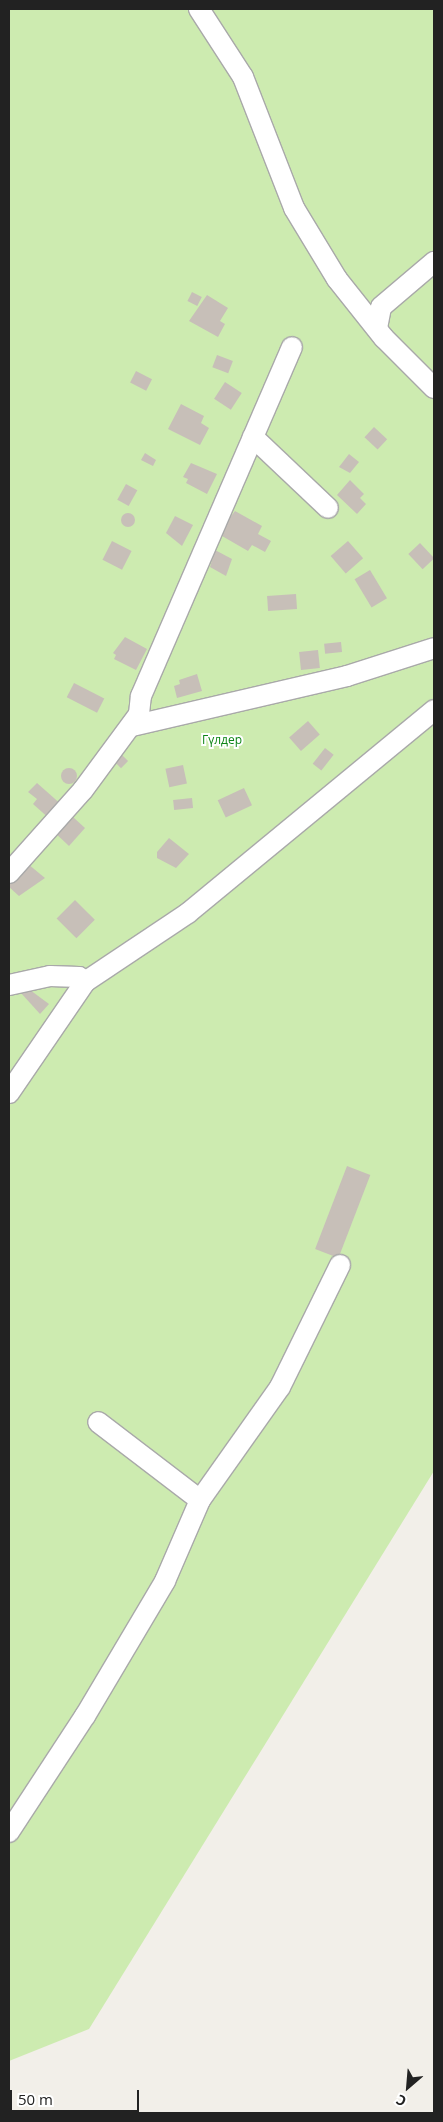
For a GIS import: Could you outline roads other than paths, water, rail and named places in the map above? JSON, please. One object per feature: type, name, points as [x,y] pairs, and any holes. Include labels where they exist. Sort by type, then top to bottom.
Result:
[{"type":"street","points":[[199,9],[243,77],[294,208],[336,278],[376,328],[434,388]]},
{"type":"street","points":[[376,328],[381,307],[434,262]]},
{"type":"street","points":[[9,873],[82,790],[132,726],[139,714],[141,696],[292,347]]},
{"type":"street","points":[[253,437],[328,508]]},
{"type":"street","points":[[132,726],[347,676],[434,648]]},
{"type":"street","points":[[9,1093],[85,982],[188,913],[434,710]]},
{"type":"street","points":[[9,984],[50,976],[80,976],[85,982]]},
{"type":"street","points":[[9,1832],[85,1716],[160,1590],[200,1500],[280,1387],[340,1265]]},
{"type":"street","points":[[98,1422],[200,1500]]},
{"type":"park label","name":"Гүлдер","points":[[222,740]]}]
